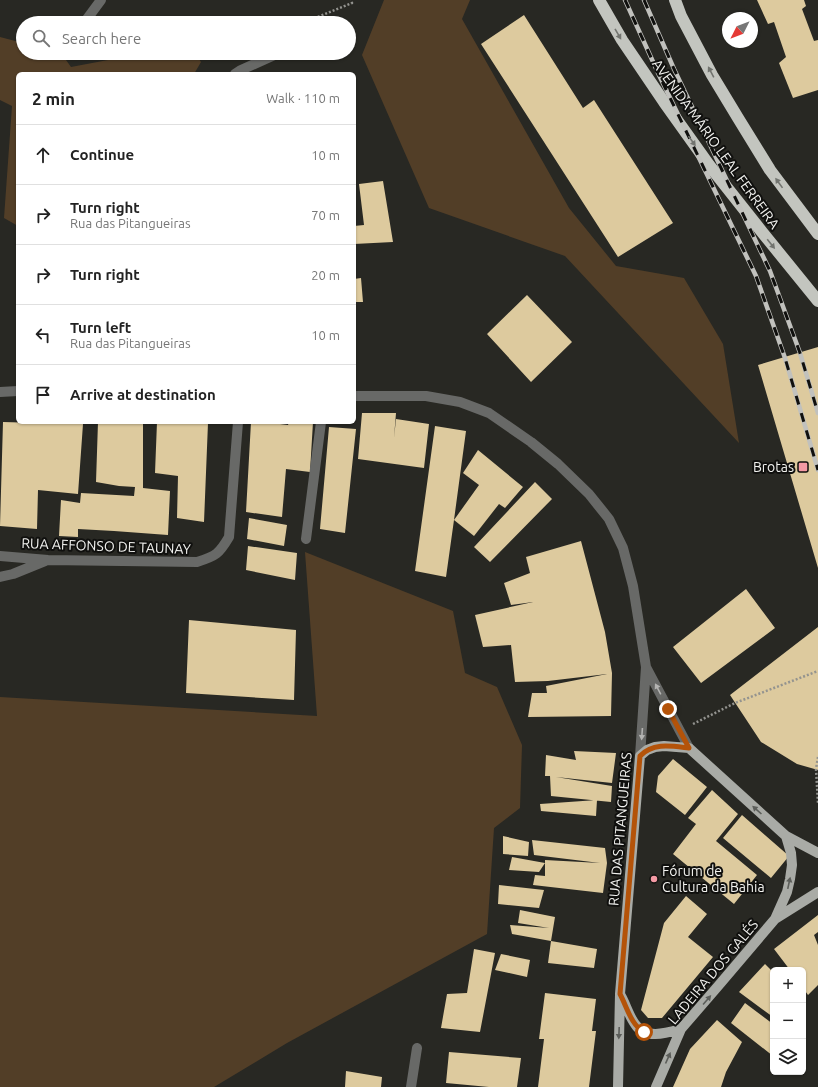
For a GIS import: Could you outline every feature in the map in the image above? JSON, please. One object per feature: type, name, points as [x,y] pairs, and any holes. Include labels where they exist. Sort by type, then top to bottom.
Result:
[{"type":"highway","name":"AVENIDA MÁRIO LEAL FERREIRA","points":[[599,0],[622,40],[709,165],[818,301]]},
{"type":"highway","name":"AVENIDA MÁRIO LEAL FERREIRA","points":[[675,0],[681,16],[734,112],[770,170],[818,234]]},
{"type":"main road","points":[[640,756],[647,750],[655,747],[664,746],[689,748],[786,836],[818,853]]},
{"type":"main road","name":"RUA DAS PITANGUEIRAS","points":[[620,994],[640,756]]},
{"type":"main road","points":[[775,919],[787,892],[792,865],[791,852],[786,836]]},
{"type":"main road","points":[[775,919],[818,892]]},
{"type":"main road","name":"LADEIRA DOS GALÉS","points":[[656,1087],[681,1029],[775,919]]},
{"type":"main road","points":[[620,994],[639,1029],[651,1034],[681,1029]]},
{"type":"main road","points":[[618,1087],[620,994]]},
{"type":"street","points":[[89,16],[101,0]]},
{"type":"street","points":[[238,72],[264,60]]},
{"type":"street","points":[[802,214],[818,223]]},
{"type":"street","points":[[0,392],[16,391]]},
{"type":"street","name":"RUA DAS PITANGUEIRAS","points":[[356,396],[426,396],[460,402],[489,413],[531,442],[558,464],[589,494],[609,519],[623,548],[633,586],[646,667],[640,756]]},
{"type":"street","name":"RUA AFFONSO DE TAUNAY","points":[[0,556],[48,560],[197,562],[212,557],[222,549],[229,537],[238,424]]},
{"type":"street","points":[[306,540],[321,424]]},
{"type":"street","points":[[0,577],[13,574],[48,560]]},
{"type":"street","name":"RUA DAS PITANGUEIRAS","points":[[646,667],[689,748]]},
{"type":"street","points":[[411,1087],[417,1048]]},
{"type":"path","points":[[320,16],[352,3],[351,0]]},
{"type":"path","points":[[680,730],[735,703],[818,671]]},
{"type":"path","points":[[818,757],[816,770],[818,803]]},
{"type":"shaded area","points":[[384,0],[470,0],[462,19],[569,208],[616,266],[684,278],[723,344],[739,443],[565,256],[429,208],[362,55]]},
{"type":"shaded area","points":[[0,37],[16,41],[16,60],[66,60],[71,67],[108,60],[200,60],[201,62],[195,72],[16,72],[16,225],[4,218],[12,106],[0,100]]},
{"type":"shaded area","points":[[305,552],[453,611],[465,673],[497,687],[522,745],[520,808],[494,828],[487,934],[287,1043],[214,1087],[0,1087],[0,697],[317,716]]},
{"type":"building","points":[[757,0],[804,0],[806,6],[802,9],[814,41],[818,40],[818,90],[793,98],[779,63],[786,57],[774,22],[768,24]]},
{"type":"building","points":[[524,15],[583,108],[594,100],[673,223],[618,257],[481,44]]},
{"type":"building","points":[[383,181],[393,242],[356,244],[356,226],[364,225],[359,184]]},
{"type":"building","points":[[361,278],[363,302],[356,302],[356,279]]},
{"type":"building","points":[[527,295],[572,342],[531,382],[487,334]]},
{"type":"building","name":"Brotas","points":[[818,347],[818,568],[758,365]]},
{"type":"building","points":[[362,413],[396,413],[394,438],[396,419],[429,424],[424,468],[358,459]]},
{"type":"building","points":[[3,422],[16,422],[16,424],[83,424],[78,494],[38,490],[37,529],[0,526]]},
{"type":"building","points":[[98,424],[143,424],[143,488],[170,491],[168,535],[78,529],[78,537],[59,536],[61,500],[80,503],[81,493],[134,496],[135,487],[96,482]]},
{"type":"building","points":[[157,424],[208,424],[204,522],[177,518],[178,476],[155,473]]},
{"type":"building","points":[[251,424],[313,424],[310,472],[286,469],[282,517],[246,512]]},
{"type":"building","points":[[435,426],[466,431],[446,577],[415,571]]},
{"type":"building","points":[[329,427],[356,429],[345,533],[320,529]]},
{"type":"building","points":[[478,450],[523,487],[505,508],[499,504],[474,536],[454,520],[479,485],[463,473]]},
{"type":"building","points":[[535,482],[552,499],[490,562],[474,547]]},
{"type":"building","points":[[249,518],[287,525],[284,546],[247,539]]},
{"type":"building","points":[[581,541],[605,632],[612,673],[611,716],[528,717],[532,693],[547,693],[546,686],[607,674],[548,681],[515,682],[511,645],[483,647],[475,615],[533,602],[511,605],[504,583],[530,573],[526,557]]},
{"type":"building","points":[[248,546],[297,553],[295,580],[246,570]]},
{"type":"building","points":[[746,589],[775,628],[701,683],[673,647]]},
{"type":"building","points":[[189,620],[296,630],[294,700],[186,693]]},
{"type":"building","points":[[818,627],[818,770],[797,764],[761,742],[730,695]]},
{"type":"building","points":[[574,751],[616,753],[612,783],[556,777],[612,786],[611,802],[551,796],[550,776],[545,776],[546,755],[576,760]]},
{"type":"building","points":[[673,759],[707,787],[685,815],[656,792],[658,776]]},
{"type":"building","points":[[712,790],[738,814],[716,841],[757,875],[734,904],[673,854],[696,824],[688,818]]},
{"type":"building","points":[[597,800],[596,816],[541,811],[540,804]]},
{"type":"building","points":[[742,815],[789,856],[771,878],[723,838]]},
{"type":"building","points":[[503,836],[529,842],[528,856],[503,854]]},
{"type":"building","points":[[532,840],[605,848],[607,863],[603,893],[533,885],[535,875],[545,876],[545,860],[600,863],[534,855]]},
{"type":"building","points":[[512,857],[545,863],[539,872],[509,870]]},
{"type":"building","points":[[499,885],[544,890],[539,908],[498,904]]},
{"type":"building","points":[[686,896],[707,914],[688,937],[713,957],[662,1018],[648,1018],[641,1010],[664,923]]},
{"type":"building","points":[[520,910],[555,917],[551,941],[512,934],[510,925],[549,928],[518,923]]},
{"type":"building","points":[[818,915],[818,932],[814,935],[818,945],[818,985],[808,995],[806,992],[806,967],[788,967],[774,949]]},
{"type":"building","points":[[551,941],[597,949],[594,968],[548,963]]},
{"type":"building","points":[[474,949],[495,953],[480,1032],[441,1028],[447,994],[467,993]]},
{"type":"building","points":[[501,954],[530,960],[527,977],[495,970]]},
{"type":"building","points":[[765,964],[770,969],[770,1015],[739,992]]},
{"type":"building","points":[[545,993],[596,999],[592,1031],[596,1031],[589,1087],[538,1087],[544,1039],[539,1039]]},
{"type":"building","points":[[745,1003],[770,1022],[770,1054],[731,1023]]},
{"type":"building","points":[[717,1020],[742,1042],[726,1072],[721,1087],[673,1087],[690,1049]]},
{"type":"building","points":[[449,1052],[521,1058],[517,1087],[489,1087],[446,1083]]},
{"type":"building","points":[[346,1071],[382,1077],[381,1087],[345,1087]]},
{"type":"railway","points":[[625,0],[659,75],[756,276],[785,358],[818,470]]},
{"type":"railway","points":[[644,0],[674,69],[770,271],[800,353],[818,413]]},
{"type":"place","name":"Brotas","points":[[803,467]]},
{"type":"place","name":"Fórum de Cultura da Bahia","points":[[654,879]]},
{"type":"route","points":[[644,1032],[635,1024],[620,994],[640,756],[647,750],[655,747],[664,746],[689,748],[668,709]]}]
